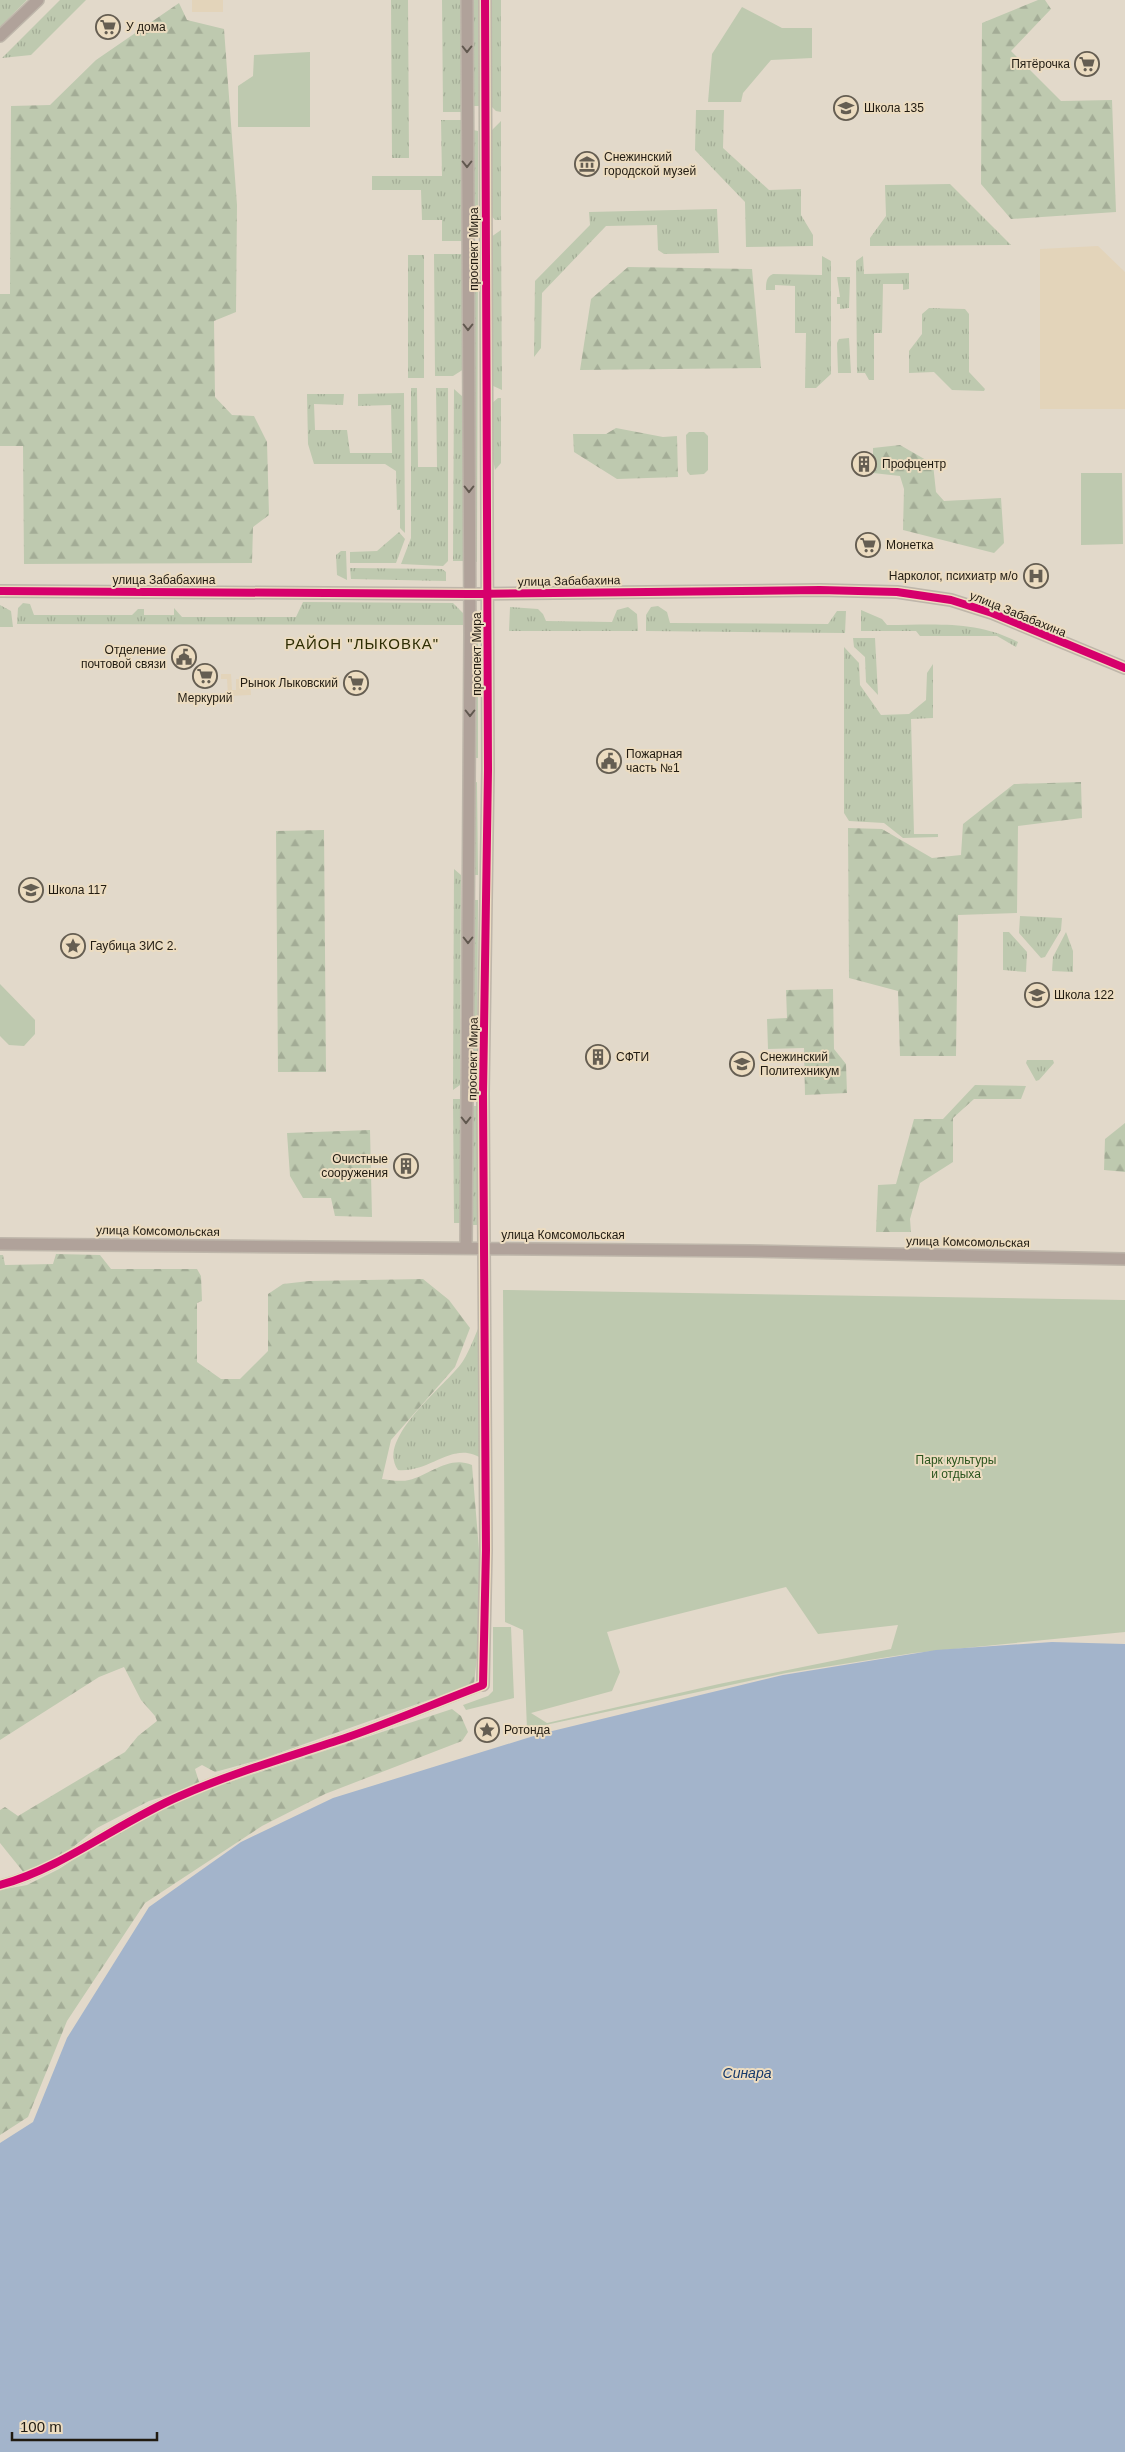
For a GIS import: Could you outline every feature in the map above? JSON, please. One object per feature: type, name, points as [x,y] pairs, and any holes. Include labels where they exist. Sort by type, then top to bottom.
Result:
[{"type":"street","points":[[0,36],[38,0]]},
{"type":"street","name":"проспект Мира","points":[[466,1248],[469,770],[467,0]]},
{"type":"street","name":"проспект Мира","points":[[483,1685],[486,1550],[483,1094],[488,891],[485,0]]},
{"type":"street","points":[[467,116],[484,116]]},
{"type":"street","name":"улица Забабахина","points":[[0,591],[469,594],[820,590],[896,592],[951,600],[992,613],[1125,668]]},
{"type":"street","points":[[469,770],[488,770]]},
{"type":"street","points":[[468,891],[488,891]]},
{"type":"street","points":[[467,1095],[483,1094]]},
{"type":"street","name":"улица Комсомольская","points":[[0,1244],[748,1250],[1125,1259]]},
{"type":"street","points":[[0,1885],[20,1880],[55,1863],[152,1808],[206,1784],[351,1736],[483,1685]]},
{"type":"shaded area","points":[[192,0],[223,0],[223,12],[192,12]]},
{"type":"shaded area","points":[[1098,246],[1125,272],[1125,409],[1040,409],[1040,249]]},
{"type":"shaded area","points":[[221,674],[231,674],[232,690],[236,690],[236,679],[241,679],[242,689],[246,690],[246,677],[250,677],[251,695],[228,696],[227,679],[221,679]]},
{"type":"green space","points":[[0,0],[27,0],[0,27]]},
{"type":"green space","points":[[60,0],[86,0],[31,55],[2,58]]},
{"type":"green space","points":[[391,0],[408,0],[409,158],[392,158]]},
{"type":"green space","points":[[442,0],[461,0],[462,112],[443,112]]},
{"type":"green space","points":[[473,0],[478,0],[479,106],[473,106]]},
{"type":"green space","points":[[490,0],[501,0],[501,112],[496,111],[491,106]]},
{"type":"green space","points":[[1038,0],[1045,0],[1051,9],[1011,51],[1061,101],[1112,100],[1116,212],[1011,219],[981,184],[982,23]]},
{"type":"green space","points":[[179,3],[187,20],[224,29],[237,205],[236,312],[214,321],[215,397],[232,415],[254,416],[267,442],[269,515],[253,527],[252,563],[24,564],[23,446],[0,446],[0,294],[10,294],[11,106],[50,105],[96,60]]},
{"type":"green space","points":[[742,7],[782,28],[812,28],[812,58],[771,60],[743,93],[741,102],[708,102],[712,54]]},
{"type":"green space","points":[[310,52],[310,127],[238,127],[238,86],[253,76],[254,55]]},
{"type":"green space","points":[[696,110],[724,110],[723,148],[769,190],[801,189],[801,215],[813,235],[813,246],[746,247],[745,202],[695,150]]},
{"type":"green space","points":[[441,120],[462,120],[463,241],[442,241],[442,220],[422,220],[421,190],[372,190],[372,176],[442,176]]},
{"type":"green space","points":[[501,121],[501,220],[495,220],[491,215],[490,132]]},
{"type":"green space","points":[[473,130],[478,131],[478,237],[473,237]]},
{"type":"green space","points":[[950,184],[1011,245],[870,246],[870,238],[886,216],[885,185]]},
{"type":"green space","points":[[717,209],[719,253],[664,254],[658,250],[657,225],[606,226],[542,293],[541,348],[534,357],[535,281],[590,225],[589,212]]},
{"type":"green space","points":[[501,230],[502,390],[491,385],[491,237]]},
{"type":"green space","points":[[473,242],[478,242],[477,562],[472,562]]},
{"type":"green space","points":[[434,254],[462,254],[464,369],[453,376],[435,376]]},
{"type":"green space","points":[[408,255],[424,255],[424,378],[408,378]]},
{"type":"green space","points":[[822,256],[831,261],[831,374],[816,388],[805,388],[806,333],[795,333],[795,286],[775,285],[775,290],[766,290],[766,283],[773,274],[822,275]]},
{"type":"green space","points":[[863,256],[864,274],[909,273],[909,289],[903,290],[903,284],[883,284],[882,333],[874,333],[874,380],[869,380],[865,373],[857,373],[856,261]]},
{"type":"green space","points":[[628,267],[752,269],[761,368],[580,370],[591,299]]},
{"type":"green space","points":[[837,277],[850,277],[849,308],[840,309],[840,304],[837,304],[837,297],[840,297]]},
{"type":"green space","points":[[929,308],[965,309],[969,314],[969,372],[985,389],[984,391],[952,390],[934,372],[909,373],[909,351],[922,334],[922,314]]},
{"type":"green space","points":[[849,338],[851,373],[838,373],[837,343],[839,339]]},
{"type":"green space","points":[[411,388],[417,388],[418,467],[437,467],[436,388],[448,388],[448,561],[443,566],[401,564],[411,538]]},
{"type":"green space","points":[[454,389],[463,397],[463,561],[453,561]]},
{"type":"green space","points":[[404,393],[405,533],[400,528],[400,510],[397,510],[396,471],[385,464],[314,464],[308,444],[307,394],[344,394],[343,405],[314,404],[315,430],[347,430],[350,453],[392,453],[391,405],[358,406],[358,394]]},
{"type":"green space","points":[[498,398],[501,398],[501,463],[495,470],[492,453],[491,404]]},
{"type":"green space","points":[[616,428],[663,437],[677,436],[678,477],[617,479],[574,452],[573,434],[606,434]]},
{"type":"green space","points":[[689,432],[704,432],[708,436],[708,470],[704,474],[690,475],[687,471],[686,435]]},
{"type":"green space","points":[[900,445],[933,464],[936,492],[944,501],[1001,498],[1004,543],[994,553],[903,530],[904,489],[900,476],[873,473],[873,448]]},
{"type":"green space","points":[[1081,473],[1122,473],[1123,544],[1081,545]]},
{"type":"green space","points":[[399,532],[405,539],[396,563],[350,563],[350,552],[377,551]]},
{"type":"green space","points":[[341,551],[346,551],[347,580],[337,575],[336,555]]},
{"type":"green space","points":[[350,568],[442,569],[446,572],[446,581],[351,579]]},
{"type":"green space","points":[[303,602],[453,603],[464,614],[465,625],[17,624],[18,608],[23,603],[30,604],[34,615],[132,615],[138,609],[144,609],[144,615],[174,615],[174,608],[182,617],[296,617]]},
{"type":"green space","points":[[0,605],[11,611],[13,627],[0,627]]},
{"type":"green space","points":[[658,606],[667,612],[670,623],[828,624],[837,611],[846,611],[845,633],[646,631],[646,615],[651,607]]},
{"type":"green space","points":[[510,607],[538,609],[546,621],[612,622],[617,610],[628,607],[637,614],[638,631],[509,631]]},
{"type":"green space","points":[[861,610],[882,619],[887,625],[954,625],[970,627],[1002,635],[1018,642],[1016,647],[997,636],[920,636],[916,631],[861,631]]},
{"type":"green space","points":[[474,637],[478,637],[478,758],[473,758]]},
{"type":"green space","points":[[853,638],[875,638],[878,695],[866,682],[865,657],[854,647]]},
{"type":"green space","points":[[844,647],[859,663],[860,685],[881,715],[909,714],[926,700],[927,673],[933,664],[933,718],[911,719],[914,834],[938,834],[938,837],[903,838],[884,823],[849,821],[844,813]]},
{"type":"green space","points":[[477,782],[478,875],[474,875],[473,783]]},
{"type":"green space","points":[[1081,782],[1082,818],[1018,826],[1017,913],[958,915],[956,1056],[900,1056],[898,991],[849,978],[848,828],[882,829],[932,858],[961,855],[963,824],[1014,784]]},
{"type":"green space","points":[[324,830],[326,1072],[278,1072],[276,831]]},
{"type":"green space","points":[[454,869],[461,875],[460,1085],[453,1090]]},
{"type":"green space","points":[[474,900],[478,900],[477,1082],[473,1082]]},
{"type":"green space","points":[[1020,916],[1062,918],[1061,930],[1045,957],[1041,958],[1019,933]]},
{"type":"green space","points":[[1003,932],[1009,932],[1027,952],[1026,972],[1003,970]]},
{"type":"green space","points":[[1066,932],[1073,951],[1073,972],[1052,971],[1053,957]]},
{"type":"green space","points":[[0,984],[35,1020],[35,1034],[24,1046],[9,1045],[0,1036]]},
{"type":"green space","points":[[833,989],[834,1049],[846,1064],[847,1093],[805,1095],[804,1048],[768,1049],[767,1019],[787,1018],[786,990]]},
{"type":"green space","points":[[1027,1060],[1053,1060],[1054,1063],[1036,1081],[1026,1063]]},
{"type":"green space","points":[[975,1085],[1026,1086],[1021,1099],[974,1099],[953,1118],[953,1162],[920,1183],[910,1219],[911,1232],[876,1232],[878,1185],[896,1184],[914,1119],[943,1119]]},
{"type":"green space","points":[[453,1099],[460,1099],[461,1223],[454,1223]]},
{"type":"green space","points":[[473,1106],[478,1106],[477,1225],[472,1225]]},
{"type":"green space","points":[[1125,1123],[1125,1172],[1104,1170],[1105,1139]]},
{"type":"green space","points":[[370,1130],[372,1217],[335,1216],[331,1198],[303,1198],[290,1176],[287,1133]]},
{"type":"green space","points":[[56,1254],[100,1255],[111,1269],[197,1269],[201,1276],[202,1301],[197,1303],[197,1362],[221,1379],[240,1379],[268,1351],[268,1294],[283,1284],[309,1281],[423,1279],[449,1300],[470,1328],[455,1367],[391,1440],[382,1479],[406,1481],[455,1462],[472,1465],[481,1574],[480,1630],[474,1684],[262,1759],[215,1772],[202,1765],[195,1769],[200,1785],[149,1801],[97,1828],[54,1862],[25,1874],[0,1843],[0,1810],[5,1807],[18,1816],[125,1752],[138,1736],[157,1721],[141,1700],[124,1667],[99,1677],[0,1740],[0,1255],[3,1255],[5,1265],[53,1264]]},
{"type":"green space","name":"Парк культуры и отдыха","points":[[503,1290],[1125,1300],[1125,1632],[914,1653],[786,1673],[527,1729],[523,1630],[505,1622]],"holes":[[[786,1587],[818,1634],[898,1625],[891,1649],[719,1684],[547,1723],[531,1713],[612,1691],[620,1672],[607,1632]]]},
{"type":"green space","points":[[481,1322],[484,1460],[473,1454],[453,1454],[422,1467],[398,1470],[394,1457],[396,1443],[404,1428],[416,1412],[463,1361]]},
{"type":"green space","points":[[493,1627],[511,1627],[514,1698],[466,1710],[463,1705],[488,1696],[493,1691]]},
{"type":"green space","points":[[452,1709],[461,1716],[468,1732],[462,1741],[325,1794],[262,1826],[145,1903],[67,2021],[28,2117],[0,2135],[0,1890],[27,1885],[59,1869],[107,1838],[154,1812],[208,1789]]},
{"type":"water","name":"Синара","points":[[1052,1642],[1125,1644],[1125,2452],[0,2452],[0,2143],[33,2122],[67,2038],[149,1907],[241,1842],[333,1798],[540,1734],[783,1675],[936,1650]]},
{"type":"cycle path","points":[[0,1885],[46,1868],[135,1818],[200,1787],[365,1731],[483,1685],[486,1550],[483,1094],[488,770],[485,0]]},
{"type":"cycle path","points":[[0,591],[469,594],[820,590],[897,592],[951,600],[992,613],[1125,668]]},
{"type":"place","name":"У дома","points":[[108,27]]},
{"type":"place","name":"Пятёрочка","points":[[1087,64]]},
{"type":"place","name":"Школа 135","points":[[846,108]]},
{"type":"place","name":"Снежинский городской музей","points":[[587,164]]},
{"type":"place","name":"Профцентр","points":[[864,464]]},
{"type":"place","name":"Монетка","points":[[868,545]]},
{"type":"place","name":"Нарколог, психиатр м/о","points":[[1036,576]]},
{"type":"place","name":"Отделение почтовой связи","points":[[184,657]]},
{"type":"place","name":"Меркурий","points":[[205,676]]},
{"type":"place","name":"Рынок Лыковский","points":[[356,683]]},
{"type":"place","name":"Пожарная часть №1","points":[[609,761]]},
{"type":"place","name":"Школа 117","points":[[31,890]]},
{"type":"place","name":"Гаубица ЗИС 2.","points":[[73,946]]},
{"type":"place","name":"Школа 122","points":[[1037,995]]},
{"type":"place","name":"СФТИ","points":[[598,1057]]},
{"type":"place","name":"Снежинский Политехникум","points":[[742,1064]]},
{"type":"place","name":"Очистные сооружения","points":[[406,1166]]},
{"type":"place","name":"Ротонда","points":[[487,1730]]},
{"type":"district","name":"РАЙОН \"ЛЫКОВКА\"","points":[[362,644]]}]
